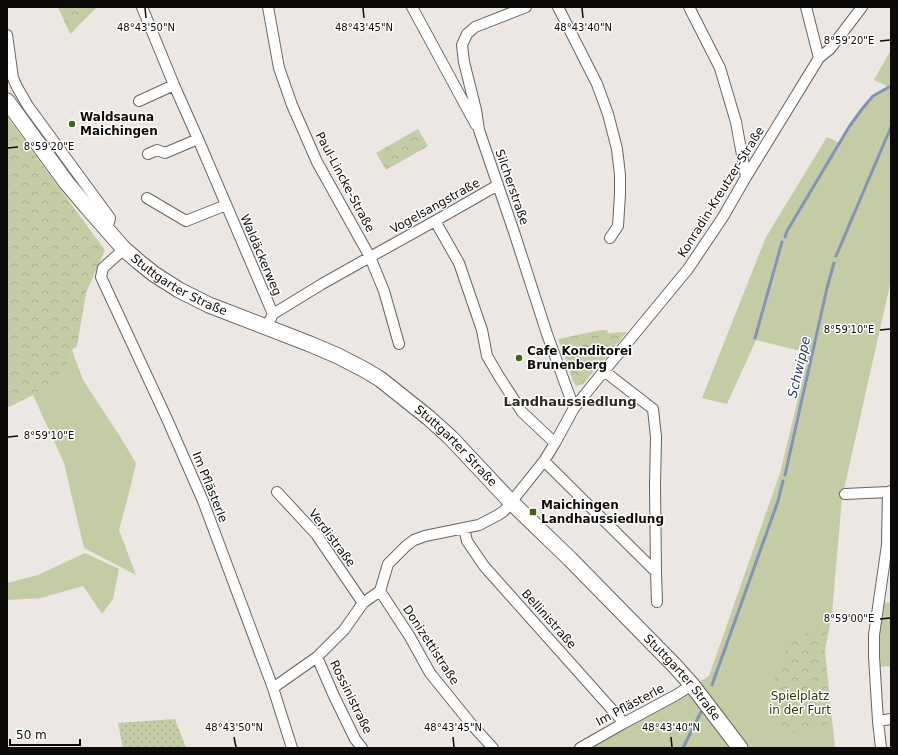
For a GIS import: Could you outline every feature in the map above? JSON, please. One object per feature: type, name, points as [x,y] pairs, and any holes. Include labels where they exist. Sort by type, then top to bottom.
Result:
[{"type":"main road","name":"Stuttgarter Straße","points":[[7,101],[66,182],[124,249],[154,274],[179,290],[209,305],[270,321],[338,356],[380,379],[430,418],[451,438],[511,502],[575,564],[675,666],[692,685],[740,748]]},
{"type":"street","name":"Waldäckerweg","points":[[142,7],[226,205],[270,321]]},
{"type":"street","name":"Paul-Lincke-Straße","points":[[268,7],[279,68],[292,104],[317,162],[370,257],[384,291],[399,344]]},
{"type":"street","points":[[412,7],[479,130]]},
{"type":"street","name":"Silcherstraße","points":[[526,7],[475,27],[467,34],[462,45],[464,62],[476,110],[479,130],[546,334],[574,408]]},
{"type":"street","points":[[558,7],[597,84],[608,114],[617,148],[620,175],[618,226],[610,238]]},
{"type":"street","points":[[689,7],[720,68],[736,122],[746,177]]},
{"type":"street","points":[[806,7],[819,58]]},
{"type":"street","name":"Konradin-Kreutzer-Straße","points":[[511,502],[544,461],[574,408],[688,270],[723,217],[819,58],[830,50],[862,7]]},
{"type":"street","points":[[7,35],[13,78],[17,87],[28,106],[110,218],[107,230]]},
{"type":"street","points":[[139,101],[174,85]]},
{"type":"street","points":[[148,154],[157,150],[166,153],[198,139]]},
{"type":"street","name":"Vogelsangstraße","points":[[270,321],[322,284],[435,222],[498,185]]},
{"type":"street","name":"Waldäckerweg","points":[[148,198],[186,221],[226,205]]},
{"type":"street","points":[[435,222],[459,263],[482,330],[487,356],[522,412],[555,443]]},
{"type":"street","name":"Im Pflästerle","points":[[124,249],[103,268],[101,277],[167,419],[203,501],[273,688],[292,748]]},
{"type":"street","points":[[604,371],[653,409],[656,437],[655,485],[657,602]]},
{"type":"street","points":[[544,461],[656,572]]},
{"type":"street","name":"Verdistraße","points":[[277,492],[316,534],[363,603]]},
{"type":"street","points":[[845,494],[890,492],[887,546],[874,636],[874,657],[881,748]]},
{"type":"street","points":[[273,688],[317,657],[344,630],[363,603],[380,591],[388,564],[406,546],[414,540],[425,536],[480,525],[504,511],[511,502]]},
{"type":"street","name":"Bellinistraße","points":[[464,528],[467,541],[484,566],[624,723]]},
{"type":"street","name":"Donizettistraße","points":[[380,591],[410,636],[430,672],[472,725],[493,748]]},
{"type":"street","name":"Rossinistraße","points":[[317,657],[348,725],[355,739],[362,748]]},
{"type":"street","name":"Im Pflästerle","points":[[580,748],[692,685]]},
{"type":"street","points":[[878,721],[891,719]]},
{"type":"green space","points":[[58,7],[97,7],[70,34]]},
{"type":"green space","points":[[891,50],[891,280],[842,498],[832,614],[825,650],[835,748],[588,748],[709,676],[780,473],[809,353],[756,340],[727,404],[702,398],[766,237],[827,137],[840,143],[862,109],[873,96],[889,87],[874,80]]},
{"type":"green space","points":[[7,117],[105,250],[86,293],[77,346],[72,350],[65,373],[33,395],[7,408]]},
{"type":"green space","points":[[418,129],[428,146],[386,170],[376,153]]},
{"type":"green space","points":[[607,330],[608,333],[627,332],[583,384],[576,386],[558,339]]},
{"type":"green space","points":[[72,350],[83,380],[136,463],[119,530],[136,575],[84,548],[64,463],[33,395],[65,373]]},
{"type":"green space","points":[[85,553],[119,569],[113,599],[102,614],[83,586],[41,598],[7,600],[7,583],[38,575]]},
{"type":"green space","points":[[891,602],[891,666],[877,667],[876,646],[881,603]]},
{"type":"green space","name":"Spielplatz in der Furt","points":[[829,618],[824,651],[830,723],[797,732],[783,733],[777,731],[770,726],[771,707],[775,676],[783,654],[795,640]]},
{"type":"green space","points":[[175,719],[186,748],[123,748],[118,723]]},
{"type":"waterway","points":[[785,237],[787,231],[849,127],[873,96],[889,87]]},
{"type":"waterway","name":"Schwippe","points":[[836,256],[891,127]]},
{"type":"waterway","points":[[755,338],[782,242]]},
{"type":"waterway","name":"Schwippe","points":[[785,475],[834,263]]},
{"type":"waterway","name":"Schwippe","points":[[712,685],[778,501],[783,481]]},
{"type":"waterway","name":"Schwippe","points":[[683,748],[701,712]]},
{"type":"place","name":"Waldsauna Maichingen","points":[[72,124]]},
{"type":"place","name":"Cafe Konditorei Brunenberg","points":[[519,358]]},
{"type":"place","name":"Maichingen Landhaussiedlung","points":[[533,512]]},
{"type":"district","name":"Landhaussiedlung","points":[[570,401]]}]
